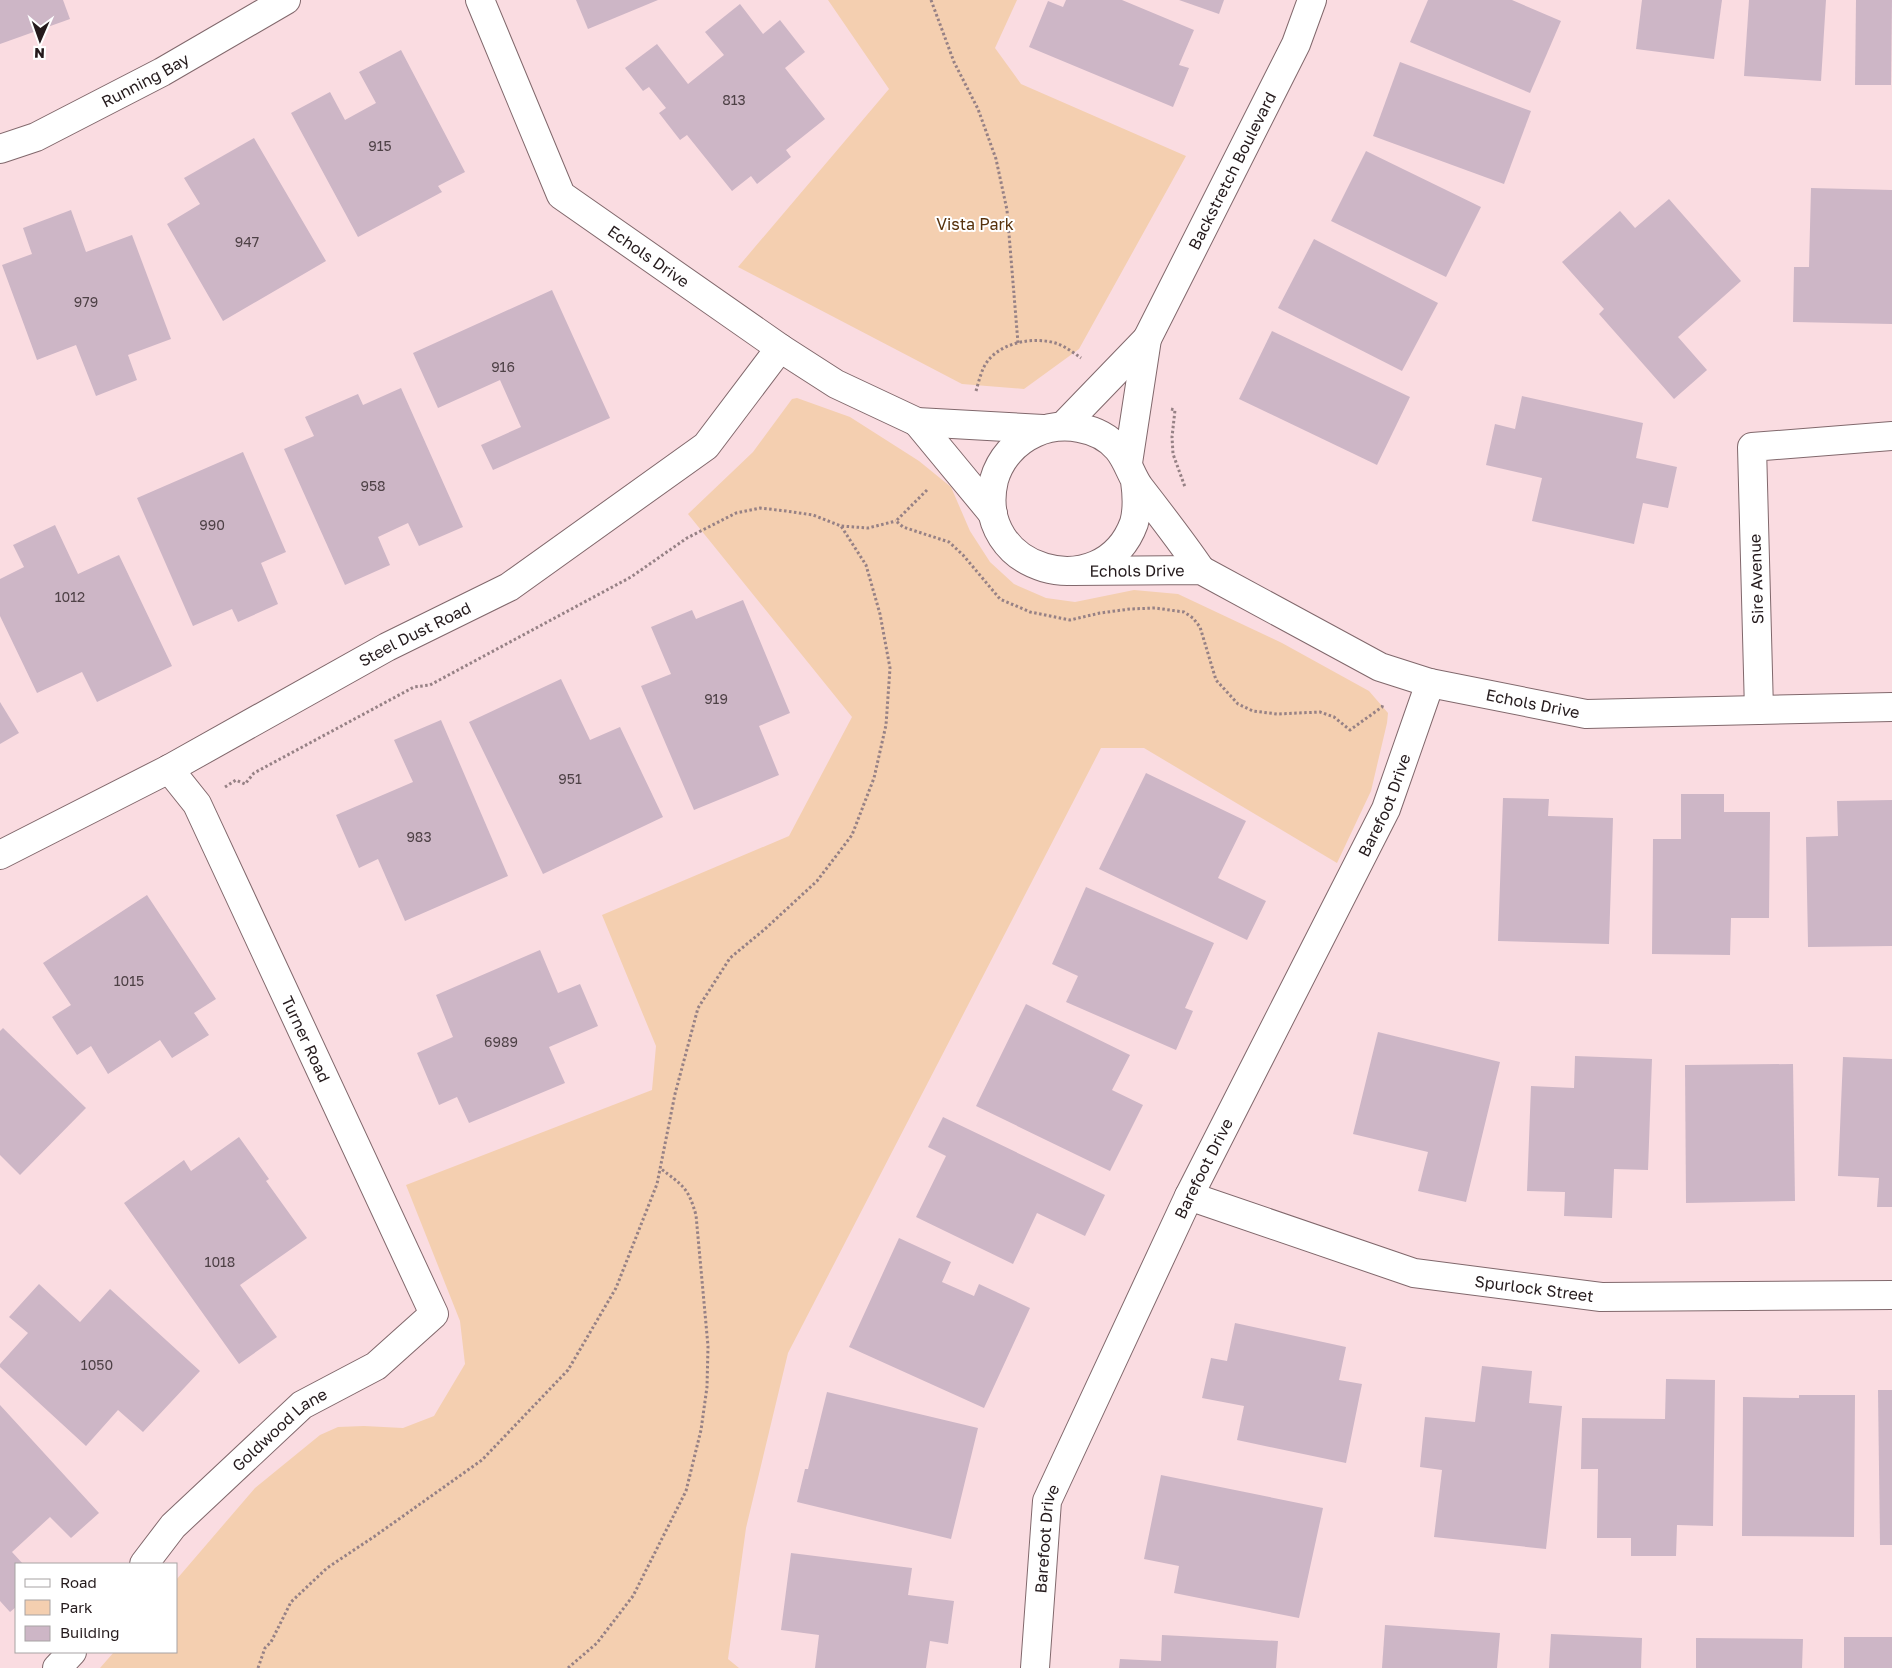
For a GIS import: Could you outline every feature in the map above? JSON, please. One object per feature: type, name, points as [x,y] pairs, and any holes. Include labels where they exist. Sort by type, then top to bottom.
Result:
[{"type":"street","name":"Running Bay","points":[[0,148],[36,137],[162,72],[286,0]]},
{"type":"street","name":"Echols Drive","points":[[480,0],[561,195],[780,348],[836,384],[917,422],[1053,427]]},
{"type":"street","name":"Backstretch Boulevard","points":[[1053,427],[1147,339],[1296,44],[1312,0]]},
{"type":"street","name":"Backstretch Boulevard","points":[[1132,472],[1147,339]]},
{"type":"street","name":"Steel Dust Road","points":[[0,855],[169,769],[387,647],[509,587],[706,446],[780,348]]},
{"type":"street","name":"Echols Drive","points":[[917,422],[993,514]]},
{"type":"street","points":[[1053,427],[1082,428],[1100,436],[1117,447],[1132,472],[1137,502],[1134,522],[1124,541],[1110,555],[1092,566],[1072,571],[1052,570],[1032,564],[1014,551],[1000,534],[993,514],[991,492],[996,471],[1008,452],[1024,438],[1053,427]]},
{"type":"street","name":"Sire Avenue","points":[[1759,710],[1752,447],[1892,436]]},
{"type":"street","name":"Echols Drive","points":[[1132,472],[1201,570],[1380,666],[1430,683],[1586,714],[1892,707]]},
{"type":"street","name":"Echols Drive","points":[[1072,571],[1201,570]]},
{"type":"street","name":"Barefoot Drive","points":[[1035,1668],[1047,1501],[1189,1196],[1386,809],[1430,683]]},
{"type":"street","name":"Turner Road","points":[[169,769],[198,804],[434,1314]]},
{"type":"street","name":"Spurlock Street","points":[[1189,1196],[1414,1272],[1601,1297],[1892,1295]]},
{"type":"street","name":"Goldwood Lane","points":[[145,1563],[173,1526],[302,1405],[376,1366],[434,1314]]},
{"type":"street","points":[[58,1668],[71,1653]]},
{"type":"path","points":[[931,0],[954,62],[978,109],[996,159],[1007,210],[1018,343]]},
{"type":"path","points":[[975,398],[983,368],[989,360],[997,352],[1018,343],[1031,341],[1057,343],[1082,359]]},
{"type":"path","points":[[198,804],[236,780],[245,784],[254,773],[414,687],[430,685],[631,577],[687,538],[736,513],[760,508],[786,510],[812,515],[841,526],[868,528],[896,521]]},
{"type":"path","points":[[258,1668],[265,1648],[271,1642],[291,1602],[298,1595],[327,1568],[482,1460],[568,1370],[616,1288],[657,1184],[675,1094],[698,1008],[730,958],[766,929],[817,881],[852,835],[874,778],[886,726],[890,668],[880,614],[866,565],[841,526]]},
{"type":"path","points":[[568,1668],[598,1643],[633,1596],[686,1491],[701,1430],[707,1387],[708,1346],[696,1215],[692,1198],[686,1188],[660,1168]]},
{"type":"green space","name":"Vista Park","points":[[828,0],[1017,0],[995,48],[1021,84],[1186,156],[1079,349],[1024,389],[962,384],[738,267],[889,89]]},
{"type":"green space","points":[[797,398],[850,417],[919,461],[951,487],[970,531],[990,562],[1014,584],[1046,598],[1075,602],[1134,590],[1178,594],[1282,643],[1369,691],[1388,713],[1387,723],[1371,791],[1337,863],[1144,748],[1101,748],[788,1353],[746,1528],[728,1659],[739,1668],[100,1668],[113,1653],[178,1653],[178,1578],[255,1488],[320,1435],[338,1427],[403,1428],[434,1416],[465,1364],[460,1321],[406,1185],[652,1090],[656,1046],[602,915],[789,836],[852,717],[688,514],[753,452],[792,399]]},
{"type":"building","points":[[0,0],[63,0],[70,19],[0,44]]},
{"type":"building","points":[[576,0],[658,0],[588,29]]},
{"type":"building","points":[[1066,0],[1122,0],[1194,30],[1179,65],[1189,68],[1173,107],[1029,47],[1048,1],[1063,7]]},
{"type":"building","points":[[1179,0],[1224,0],[1219,14]]},
{"type":"building","points":[[1428,0],[1512,0],[1561,21],[1530,93],[1410,42]]},
{"type":"building","points":[[1642,0],[1722,0],[1714,59],[1636,49]]},
{"type":"building","points":[[1749,0],[1826,0],[1821,81],[1744,76]]},
{"type":"building","points":[[1856,0],[1892,0],[1891,85],[1855,85]]},
{"type":"building","points":[[740,4],[763,34],[780,20],[805,52],[785,68],[825,119],[786,150],[791,157],[757,184],[751,176],[732,191],[687,135],[680,140],[659,113],[666,108],[649,87],[643,91],[625,68],[657,44],[688,84],[724,55],[705,32]]},
{"type":"building","points":[[401,50],[465,172],[438,186],[442,192],[358,237],[291,113],[330,92],[345,120],[376,103],[359,72]]},
{"type":"building","points":[[1400,62],[1531,111],[1504,184],[1373,136]]},
{"type":"building","points":[[254,138],[326,261],[223,321],[167,224],[200,204],[184,178]]},
{"type":"building","points":[[1366,151],[1481,207],[1446,277],[1331,221]]},
{"type":"building","points":[[1811,188],[1892,190],[1892,324],[1793,322],[1794,267],[1809,267]]},
{"type":"building","points":[[1669,199],[1741,281],[1678,337],[1707,370],[1674,399],[1599,314],[1604,309],[1562,262],[1620,211],[1635,228]]},
{"type":"building","points":[[71,210],[86,252],[132,235],[171,339],[128,355],[137,380],[96,396],[76,345],[37,360],[2,265],[32,254],[23,228]]},
{"type":"building","points":[[1314,239],[1438,303],[1402,371],[1278,308]]},
{"type":"building","points":[[552,290],[610,418],[493,470],[481,445],[521,427],[500,380],[438,408],[413,353]]},
{"type":"building","points":[[1272,331],[1410,397],[1377,465],[1239,399]]},
{"type":"building","points":[[401,388],[463,527],[419,546],[408,523],[378,537],[390,565],[345,585],[284,449],[314,436],[305,417],[358,394],[363,405]]},
{"type":"building","points":[[1522,396],[1643,423],[1636,458],[1677,467],[1668,508],[1643,503],[1634,544],[1532,521],[1542,478],[1486,465],[1495,424],[1515,429]]},
{"type":"building","points":[[243,452],[286,552],[261,563],[278,604],[238,622],[232,609],[193,626],[137,498]]},
{"type":"building","points":[[55,525],[78,574],[119,555],[172,666],[97,702],[82,672],[37,693],[0,616],[0,579],[24,567],[13,545]]},
{"type":"building","points":[[743,600],[790,713],[759,726],[779,775],[694,810],[641,686],[671,674],[651,627],[692,610],[696,619]]},
{"type":"building","points":[[561,679],[590,740],[620,727],[663,817],[543,874],[469,722]]},
{"type":"building","points":[[0,702],[19,733],[0,744]]},
{"type":"building","points":[[441,720],[508,876],[405,921],[378,859],[359,868],[336,815],[413,782],[394,740]]},
{"type":"building","points":[[1146,773],[1246,821],[1218,878],[1266,901],[1247,940],[1099,869]]},
{"type":"building","points":[[1681,794],[1724,794],[1724,812],[1770,812],[1769,918],[1731,918],[1730,955],[1652,954],[1653,839],[1681,839]]},
{"type":"building","points":[[1503,798],[1549,799],[1548,816],[1613,818],[1609,944],[1498,941]]},
{"type":"building","points":[[1892,800],[1892,946],[1808,947],[1806,837],[1838,836],[1837,801]]},
{"type":"building","points":[[1086,887],[1214,943],[1185,1008],[1193,1011],[1176,1050],[1066,1002],[1078,976],[1052,964]]},
{"type":"building","points":[[147,895],[216,999],[194,1013],[209,1035],[172,1058],[160,1040],[108,1074],[91,1046],[77,1055],[52,1017],[71,1005],[43,963]]},
{"type":"building","points":[[540,950],[558,993],[580,984],[598,1026],[549,1047],[565,1083],[469,1123],[457,1097],[439,1105],[417,1053],[453,1037],[436,995]]},
{"type":"building","points":[[1026,1004],[1130,1055],[1112,1090],[1143,1105],[1110,1171],[976,1106]]},
{"type":"building","points":[[3,1028],[86,1108],[20,1175],[0,1155],[0,1031]]},
{"type":"building","points":[[1378,1032],[1500,1062],[1466,1202],[1418,1191],[1428,1152],[1353,1134]]},
{"type":"building","points":[[1575,1056],[1652,1059],[1648,1170],[1614,1169],[1612,1218],[1564,1216],[1565,1192],[1527,1191],[1531,1086],[1574,1088]]},
{"type":"building","points":[[1843,1057],[1892,1059],[1892,1207],[1877,1207],[1879,1178],[1838,1176]]},
{"type":"building","points":[[1793,1064],[1795,1201],[1686,1203],[1685,1065]]},
{"type":"building","points":[[943,1117],[1105,1195],[1085,1236],[1037,1213],[1013,1264],[916,1217],[946,1156],[928,1147]]},
{"type":"building","points":[[239,1137],[269,1179],[266,1181],[307,1238],[240,1285],[277,1337],[239,1364],[124,1203],[184,1160],[191,1171]]},
{"type":"building","points":[[899,1238],[951,1262],[942,1282],[974,1296],[979,1284],[1030,1308],[984,1408],[849,1347]]},
{"type":"building","points":[[39,1284],[80,1322],[110,1289],[200,1371],[143,1432],[118,1410],[86,1446],[0,1367],[0,1364],[28,1333],[9,1317]]},
{"type":"building","points":[[1235,1323],[1346,1347],[1339,1380],[1362,1384],[1346,1463],[1237,1440],[1244,1406],[1202,1398],[1211,1358],[1227,1361]]},
{"type":"building","points":[[1482,1366],[1532,1371],[1529,1403],[1562,1406],[1546,1549],[1434,1537],[1442,1470],[1420,1467],[1425,1417],[1475,1422]]},
{"type":"building","points":[[1666,1379],[1715,1380],[1713,1526],[1677,1525],[1676,1556],[1631,1556],[1631,1538],[1597,1538],[1598,1469],[1581,1469],[1582,1418],[1665,1419]]},
{"type":"building","points":[[1878,1390],[1892,1390],[1892,1545],[1880,1545]]},
{"type":"building","points":[[827,1392],[978,1428],[951,1539],[797,1502],[805,1469],[808,1469]]},
{"type":"building","points":[[1799,1395],[1855,1395],[1854,1537],[1742,1536],[1743,1397],[1799,1398]]},
{"type":"building","points":[[0,1405],[99,1513],[71,1538],[50,1517],[12,1552],[22,1563],[15,1563],[15,1608],[10,1612],[0,1601]]},
{"type":"building","points":[[1161,1475],[1323,1508],[1299,1618],[1174,1593],[1179,1566],[1144,1559]]},
{"type":"building","points":[[791,1553],[912,1568],[908,1595],[954,1601],[948,1644],[930,1641],[926,1668],[815,1668],[819,1635],[781,1630]]},
{"type":"building","points":[[1385,1625],[1500,1633],[1497,1668],[1382,1668]]},
{"type":"building","points":[[1551,1634],[1642,1638],[1641,1668],[1549,1668]]},
{"type":"building","points":[[1162,1635],[1278,1641],[1276,1668],[1119,1668],[1120,1659],[1161,1661]]},
{"type":"building","points":[[1844,1637],[1892,1637],[1892,1668],[1844,1668]]},
{"type":"building","points":[[1696,1638],[1803,1639],[1802,1668],[1696,1668]]}]
